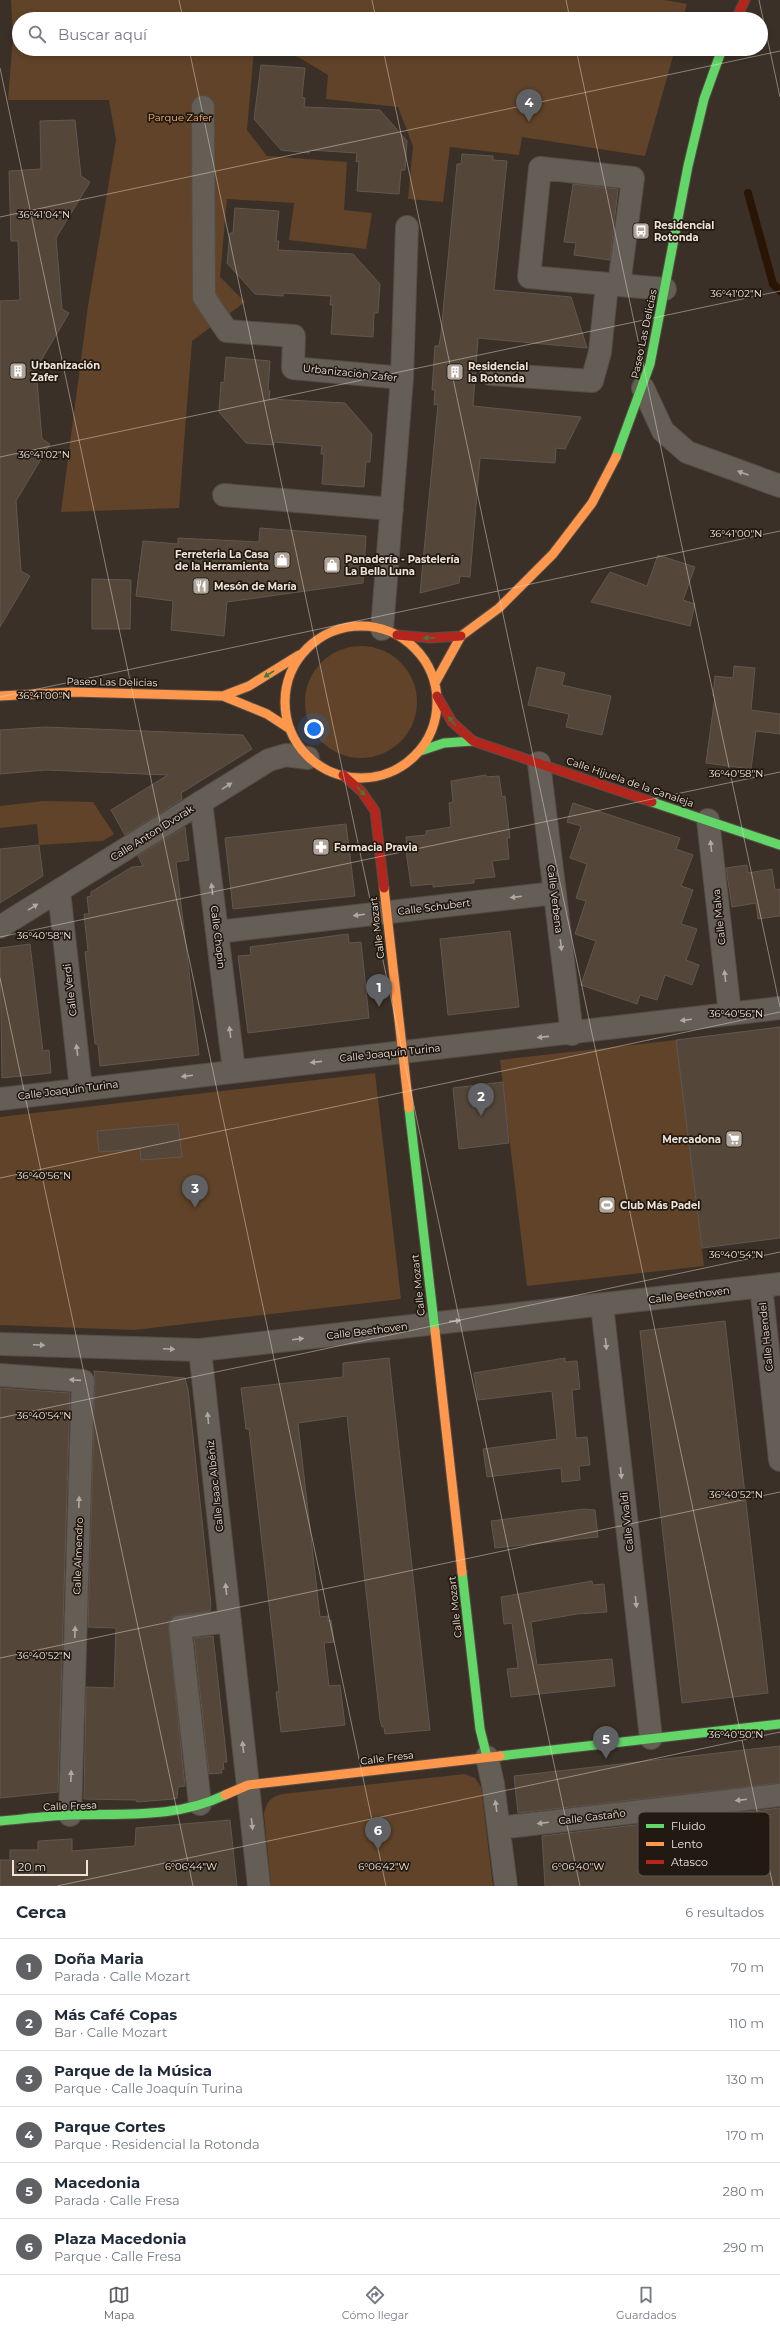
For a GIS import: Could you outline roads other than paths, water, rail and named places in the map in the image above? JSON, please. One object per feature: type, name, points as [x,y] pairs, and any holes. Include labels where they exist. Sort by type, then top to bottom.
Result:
[{"type":"street","points":[[739,12],[745,0]]},
{"type":"street","name":"Paseo Las Delicias","points":[[435,683],[461,636],[499,608],[553,554],[592,503],[621,447],[643,388],[650,364],[694,136],[704,99],[719,56]]},
{"type":"street","name":"Urbanización Zafer","points":[[203,106],[204,297],[227,331],[294,336],[293,368],[402,378]]},
{"type":"street","points":[[491,374],[592,381],[600,352],[613,284],[633,178],[540,168],[529,277],[613,284],[665,289]]},
{"type":"street","name":"Urbanización Zafer","points":[[389,632],[392,509],[402,378],[407,227]]},
{"type":"street","points":[[643,388],[663,431],[687,452],[780,486]]},
{"type":"street","points":[[224,494],[392,509]]},
{"type":"street","points":[[399,768],[374,777],[351,778],[328,771],[308,758],[294,740],[285,718],[284,694],[290,672],[302,652],[319,637],[341,628],[364,625],[389,632],[430,638],[461,636]]},
{"type":"street","points":[[387,784],[399,768],[420,751],[433,728],[438,704],[435,683],[423,656],[407,640],[389,632]]},
{"type":"street","name":"Paseo Las Delicias","points":[[223,696],[249,686],[302,652]]},
{"type":"street","name":"Paseo Las Delicias","points":[[0,696],[27,693],[72,692],[223,696],[267,714],[290,729]]},
{"type":"street","name":"Calle Hijuela de la Canaleja","points":[[437,696],[452,722],[473,741]]},
{"type":"street","name":"Calle Hijuela de la Canaleja","points":[[420,751],[444,743],[473,741],[780,845]]},
{"type":"street","name":"Calle Anton Dvorak","points":[[0,927],[268,760],[286,755],[308,758]]},
{"type":"street","name":"Calle Verbena","points":[[539,763],[572,1034]]},
{"type":"street","name":"Calle Mozart","points":[[343,775],[362,792],[375,811]]},
{"type":"street","name":"Calle Mozart","points":[[380,796],[375,811],[386,912],[480,1729],[487,1757]]},
{"type":"street","name":"Calle Chopin","points":[[201,802],[234,1071]]},
{"type":"street","name":"Calle Malva","points":[[708,820],[730,1014]]},
{"type":"street","name":"Calle Verdi","points":[[59,891],[81,1089]]},
{"type":"street","name":"Calle Schubert","points":[[217,932],[555,892]]},
{"type":"street","name":"Calle Joaquín Turina","points":[[0,1099],[234,1071],[572,1034],[780,1008]]},
{"type":"street","name":"Calle Beethoven","points":[[0,1344],[200,1350],[770,1285]]},
{"type":"street","name":"Calle Haendel","points":[[770,1285],[780,1460]]},
{"type":"street","name":"Calle Vivaldi","points":[[602,1305],[651,1738]]},
{"type":"street","name":"Calle Isaac Albéniz","points":[[200,1350],[259,1886]]},
{"type":"street","name":"Calle Almendro","points":[[0,1375],[83,1381],[70,1815]]},
{"type":"street","points":[[200,1804],[180,1627],[230,1621]]},
{"type":"street","name":"Calle Fresa","points":[[0,1821],[70,1815],[138,1815],[176,1810],[200,1804],[248,1785],[780,1724]]},
{"type":"street","points":[[487,1757],[493,1784],[506,1886]]},
{"type":"street","name":"Calle Castaño","points":[[499,1828],[780,1795]]},
{"type":"waterway","points":[[748,193],[773,284],[780,291]]},
{"type":"place","name":"Parque Cortes","points":[[529,122]]},
{"type":"place","name":"Residencial Rotonda","points":[[641,231]]},
{"type":"place","name":"Urbanización Zafer","points":[[18,371]]},
{"type":"place","name":"Residencial la Rotonda","points":[[455,372]]},
{"type":"place","name":"Ferreteria La Casa de la Herramienta","points":[[282,560]]},
{"type":"place","name":"Panadería - Pastelería La Bella Luna","points":[[332,565]]},
{"type":"place","name":"Mesón de María","points":[[201,586]]},
{"type":"place","name":"Farmacia Pravia","points":[[321,847]]},
{"type":"place","name":"Doña Maria","points":[[379,1007]]},
{"type":"place","name":"Más Café Copas","points":[[481,1116]]},
{"type":"place","name":"Mercadona","points":[[734,1139]]},
{"type":"place","name":"Club Más Padel","points":[[607,1205]]},
{"type":"place","name":"Parque de la Música","points":[[195,1208]]},
{"type":"place","name":"Macedonia","points":[[606,1759]]},
{"type":"place","name":"Plaza Macedonia","points":[[378,1850]]},
{"type":"park label","name":"Parque Zafer","points":[[180,117]]}]
